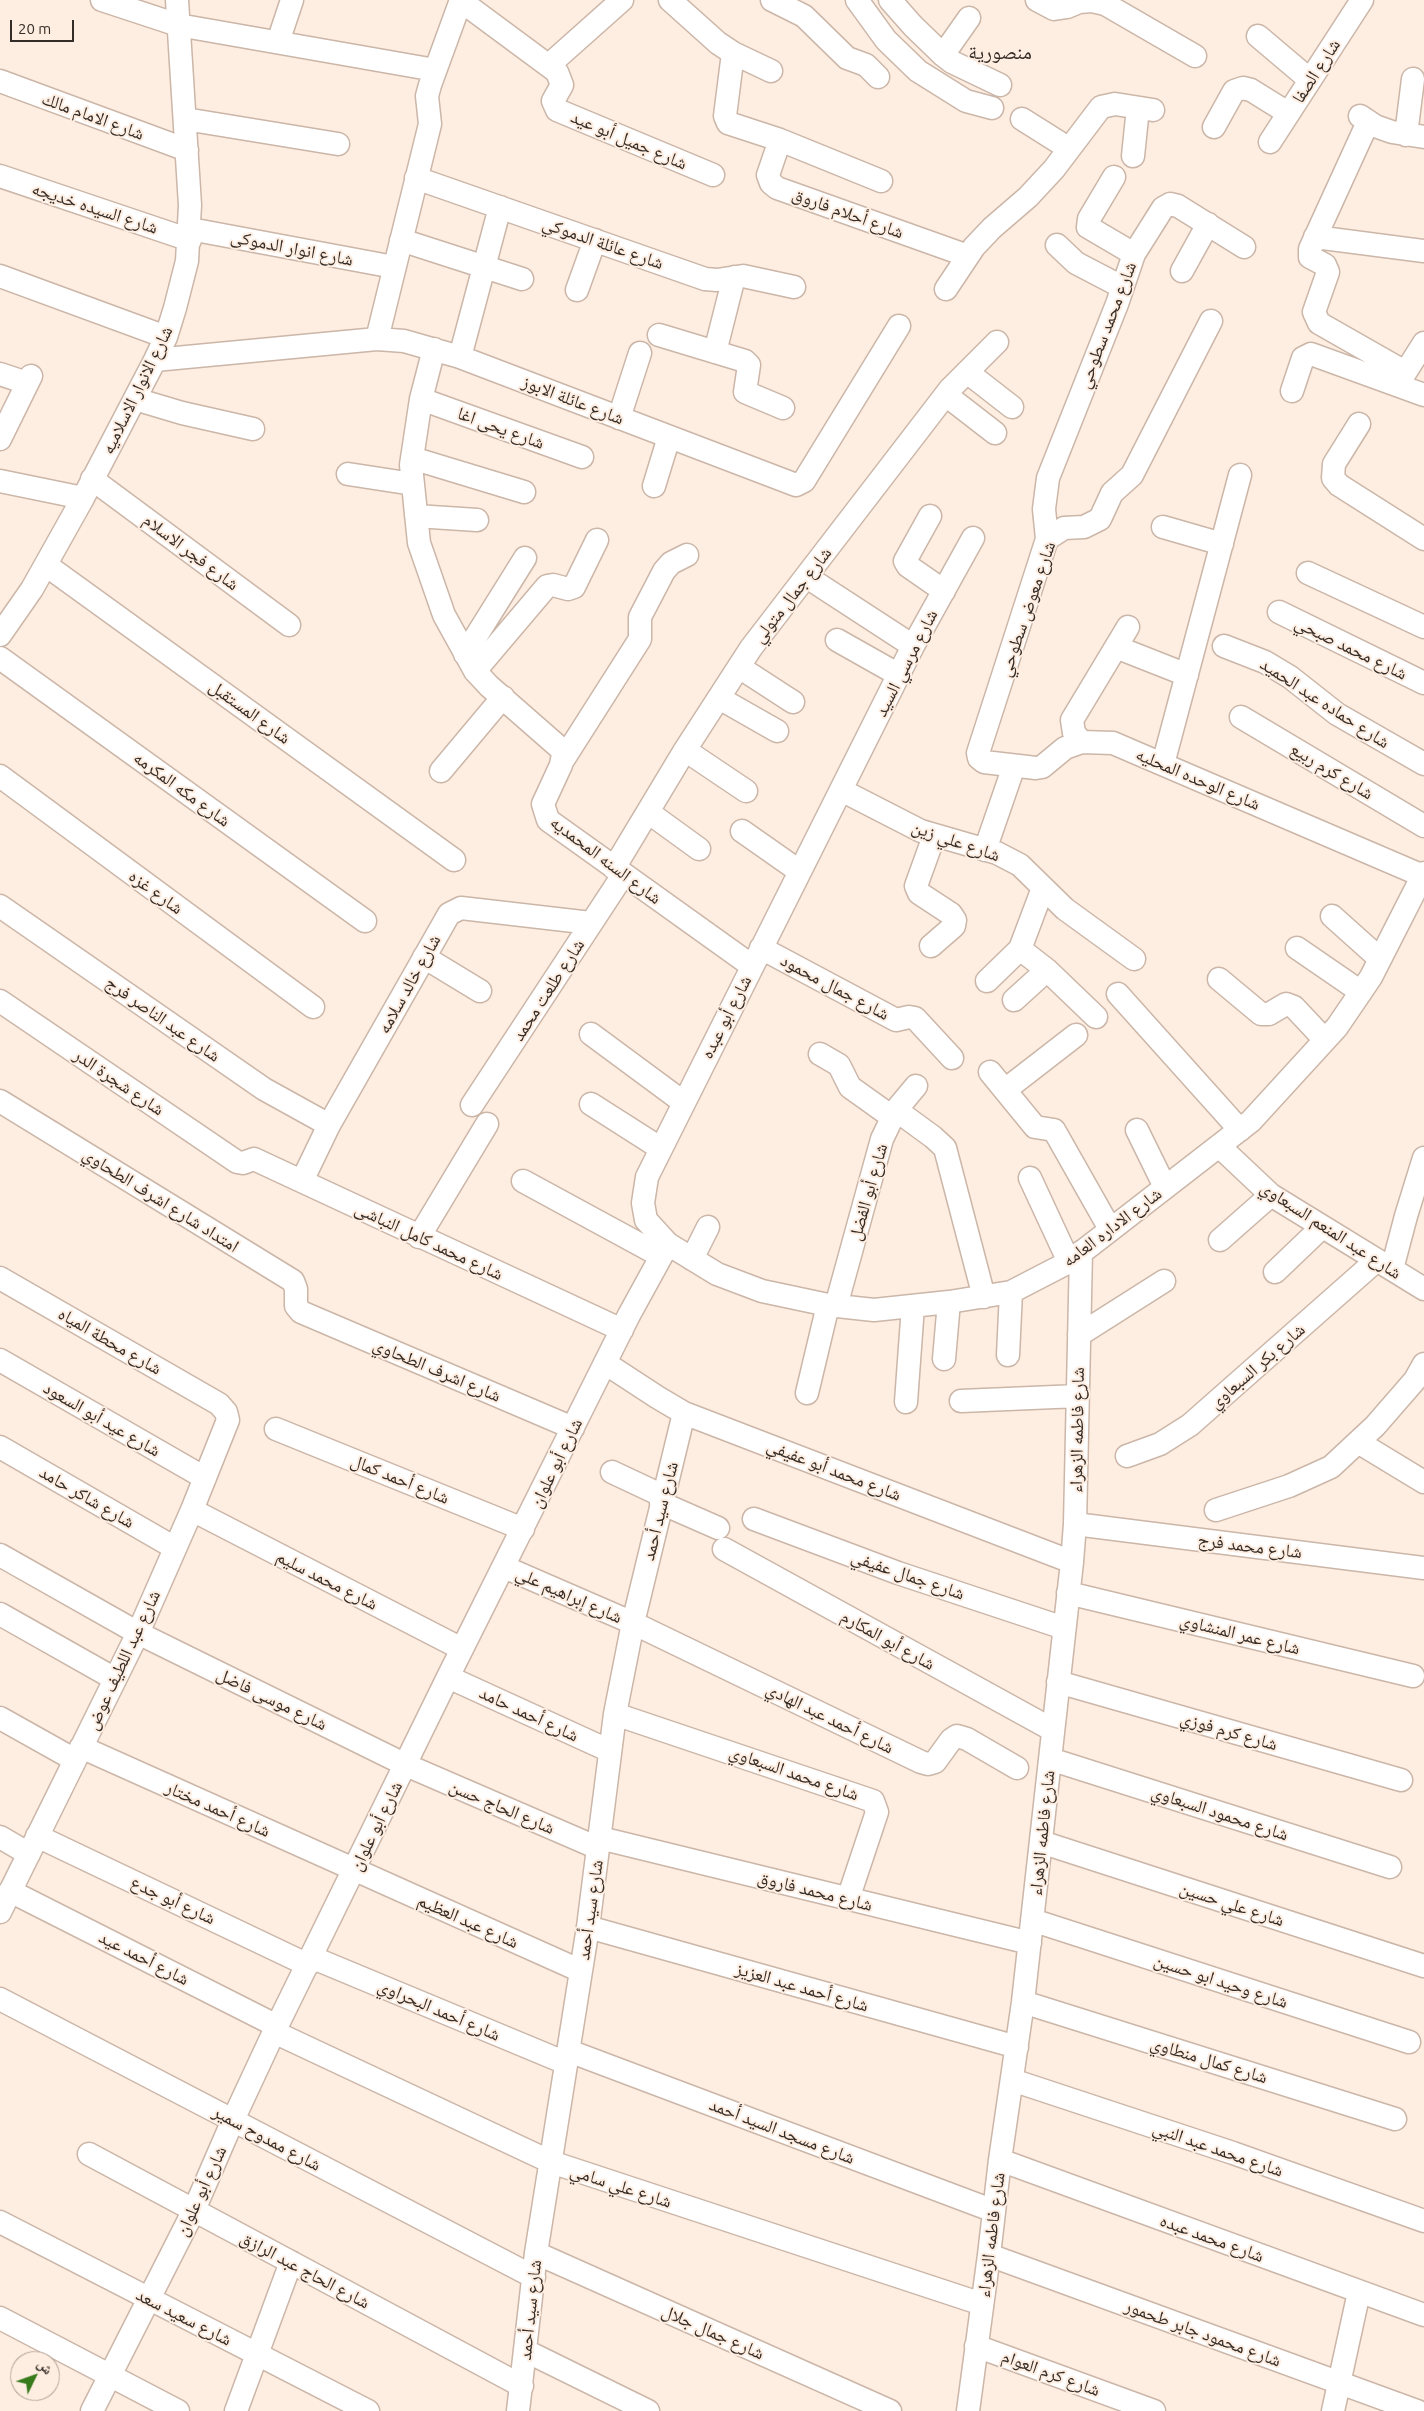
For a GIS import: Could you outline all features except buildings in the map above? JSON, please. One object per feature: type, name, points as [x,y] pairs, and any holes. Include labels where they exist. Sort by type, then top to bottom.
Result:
[{"type":"street","points":[[102,0],[178,25],[435,70]]},
{"type":"street","name":"شارع الانوار الاسلاميه","points":[[0,635],[46,565],[88,489],[166,337],[187,261],[190,234],[187,150],[176,0]]},
{"type":"street","points":[[278,42],[292,0]]},
{"type":"street","points":[[377,339],[430,124],[427,96],[461,0]]},
{"type":"street","name":"شارع جميل أبو عيد","points":[[461,0],[557,72],[562,80],[562,85],[553,102],[557,110],[713,175]]},
{"type":"street","points":[[548,65],[622,0]]},
{"type":"street","points":[[670,0],[718,43],[733,53],[772,71]]},
{"type":"street","points":[[772,0],[804,16],[848,58],[866,65],[878,77]]},
{"type":"street","points":[[890,0],[913,26],[952,62],[1000,85]]},
{"type":"street","points":[[1037,0],[1054,9],[1087,1],[1105,4],[1194,56]]},
{"type":"street","name":"شارع الصفا","points":[[1270,142],[1362,0]]},
{"type":"street","points":[[859,1],[886,40],[918,71],[966,101],[992,108]]},
{"type":"street","points":[[943,55],[969,18]]},
{"type":"street","points":[[1258,36],[1310,80]]},
{"type":"street","points":[[733,53],[725,116],[732,126],[780,140],[881,181]]},
{"type":"street","points":[[1413,79],[1415,136],[1392,132],[1364,119],[1313,243],[1310,257],[1325,264],[1328,272],[1315,308],[1317,320],[1424,395]]},
{"type":"street","name":"شارع الامام مالك","points":[[0,81],[187,150]]},
{"type":"street","points":[[1214,127],[1234,91],[1243,88],[1251,90],[1288,113]]},
{"type":"street","points":[[946,289],[968,256],[992,228],[1028,197],[1054,169],[1068,148],[1101,107],[1116,104],[1146,109],[1133,156]]},
{"type":"street","points":[[185,119],[338,144]]},
{"type":"street","points":[[1022,119],[1068,148]]},
{"type":"street","name":"شارع أحلام فاروق","points":[[780,140],[768,175],[771,183],[777,188],[968,256]]},
{"type":"street","name":"شارع السيده خديجه","points":[[0,176],[190,234]]},
{"type":"street","points":[[1114,177],[1088,222],[1088,227],[1134,254]]},
{"type":"street","name":"شارع عائلة الدموكي","points":[[416,178],[705,279],[756,278],[794,287]]},
{"type":"street","name":"شارع محمد سطوحي","points":[[1047,539],[1044,509],[1048,478],[1134,254],[1166,205],[1178,206],[1244,247]]},
{"type":"street","points":[[460,358],[500,207]]},
{"type":"street","points":[[1182,272],[1208,224]]},
{"type":"street","name":"شارع انوار الدموكى","points":[[190,234],[394,267]]},
{"type":"street","points":[[401,240],[522,279]]},
{"type":"street","points":[[577,290],[595,240]]},
{"type":"street","points":[[1313,243],[1424,251]]},
{"type":"street","points":[[1057,244],[1076,263],[1122,287]]},
{"type":"street","points":[[0,276],[166,337]]},
{"type":"street","points":[[715,352],[734,277]]},
{"type":"street","name":"شارع معوض سطوحي","points":[[979,751],[1047,539],[1064,528],[1084,527],[1100,519],[1112,493],[1130,479],[1211,321]]},
{"type":"street","name":"شارع عائلة الابوز","points":[[155,360],[377,339],[404,341],[460,358],[793,485],[799,485],[804,481],[899,326]]},
{"type":"street","points":[[659,335],[746,361],[748,365],[745,392],[783,408]]},
{"type":"street","name":"شارع جمال متولي","points":[[618,871],[648,812],[684,750],[739,667],[946,395],[997,342]]},
{"type":"street","points":[[1402,378],[1424,343]]},
{"type":"street","points":[[434,349],[420,399],[412,458],[419,543],[444,615],[470,663],[503,697],[558,744],[563,754],[563,760]]},
{"type":"street","points":[[619,418],[640,353]]},
{"type":"street","points":[[1292,391],[1303,358],[1308,354],[1402,378]]},
{"type":"street","points":[[967,372],[1012,406]]},
{"type":"street","points":[[0,374],[29,380],[0,439]]},
{"type":"street","points":[[946,395],[995,433]]},
{"type":"street","points":[[135,398],[182,413],[252,429]]},
{"type":"street","name":"شارع يحى اغا","points":[[420,399],[582,457]]},
{"type":"street","points":[[1359,424],[1334,464],[1333,478],[1339,485],[1424,539]]},
{"type":"street","points":[[654,486],[670,437]]},
{"type":"street","points":[[412,458],[524,492]]},
{"type":"street","points":[[348,474],[413,484]]},
{"type":"street","points":[[1163,764],[1240,475]]},
{"type":"street","points":[[0,481],[88,489]]},
{"type":"street","name":"شارع فجر الاسلام","points":[[88,489],[289,625]]},
{"type":"street","points":[[416,516],[476,520]]},
{"type":"street","points":[[930,516],[905,561],[908,566],[944,591]]},
{"type":"street","points":[[1163,527],[1222,544]]},
{"type":"street","name":"شارع مرسي السيد","points":[[841,790],[914,646],[973,538]]},
{"type":"street","points":[[470,663],[548,586],[553,585],[568,589],[574,586],[597,540]]},
{"type":"street","name":"شارع السنه المحمديه","points":[[687,556],[672,563],[664,570],[640,617],[640,639],[563,760],[543,804],[545,812],[553,825],[618,871],[756,957]]},
{"type":"street","points":[[470,663],[525,558]]},
{"type":"street","name":"شارع المستقبل","points":[[46,565],[454,860]]},
{"type":"street","points":[[1308,573],[1424,627]]},
{"type":"street","points":[[807,577],[914,646]]},
{"type":"street","name":"شارع محمد صبحي","points":[[1278,612],[1424,683]]},
{"type":"street","points":[[1082,742],[1074,733],[1072,720],[1128,627]]},
{"type":"street","points":[[836,640],[899,675]]},
{"type":"street","name":"شارع حماده عبد الحميد","points":[[1224,646],[1272,666],[1337,714],[1424,764]]},
{"type":"street","points":[[1116,647],[1187,675]]},
{"type":"street","name":"شارع مكه المكرمه","points":[[0,658],[365,920]]},
{"type":"street","points":[[739,667],[793,702]]},
{"type":"street","points":[[441,771],[503,697]]},
{"type":"street","points":[[719,698],[777,731]]},
{"type":"street","name":"شارع كرم ربيع","points":[[1241,717],[1424,826]]},
{"type":"street","name":"شارع الوحده المحليه","points":[[979,751],[978,756],[982,761],[1031,768],[1042,767],[1065,748],[1082,742],[1113,743],[1423,875]]},
{"type":"street","points":[[684,750],[746,791]]},
{"type":"street","points":[[985,850],[1014,766]]},
{"type":"street","name":"شارع غزه","points":[[0,776],[313,1007]]},
{"type":"street","name":"شارع علي زين","points":[[841,790],[909,826],[934,836],[997,853],[1020,865],[1065,909],[1134,959]]},
{"type":"street","name":"شارع أبو عبده","points":[[664,1250],[646,1220],[643,1203],[646,1176],[841,790]]},
{"type":"street","points":[[648,812],[699,849]]},
{"type":"street","points":[[742,831],[799,872]]},
{"type":"street","points":[[931,946],[954,926],[955,920],[951,914],[920,893],[916,886],[934,836]]},
{"type":"street","name":"شارع طلعت محمد","points":[[472,1105],[592,923],[618,871]]},
{"type":"street","name":"شارع الاداره العامه","points":[[664,1250],[692,1259],[717,1274],[762,1290],[832,1305],[874,1310],[948,1302],[1011,1292],[1075,1257],[1240,1130],[1296,1074],[1325,1040],[1360,992],[1380,959],[1423,875]]},
{"type":"street","points":[[987,981],[1020,949],[1043,888]]},
{"type":"street","name":"شارع عبد الناصر فرج","points":[[0,906],[258,1084],[329,1126]]},
{"type":"street","name":"شارع خالد سلامه","points":[[302,1181],[329,1126],[449,914],[462,908],[592,923]]},
{"type":"street","points":[[1332,916],[1380,959]]},
{"type":"street","points":[[1296,948],[1360,992]]},
{"type":"street","points":[[1020,949],[1047,970],[1096,1016]]},
{"type":"street","name":"شارع جمال محمود","points":[[756,957],[896,1020],[908,1017],[915,1018],[952,1058]]},
{"type":"street","points":[[424,958],[480,990]]},
{"type":"street","points":[[1014,1000],[1047,970]]},
{"type":"street","points":[[1219,978],[1261,1014],[1269,1014],[1286,1004],[1294,1007],[1325,1040]]},
{"type":"street","points":[[1118,994],[1240,1130]]},
{"type":"street","name":"شارع شجرة الدر","points":[[0,1001],[237,1162]]},
{"type":"street","points":[[591,1034],[683,1102]]},
{"type":"street","points":[[1005,1090],[1076,1035]]},
{"type":"street","points":[[820,1054],[839,1065],[850,1088],[934,1137],[945,1148],[984,1297]]},
{"type":"street","points":[[990,1072],[1035,1127],[1054,1130],[1110,1229]]},
{"type":"street","name":"شارع أبو الفضل","points":[[807,1393],[880,1147],[894,1114],[916,1086]]},
{"type":"street","name":"امتداد شارع اشرف الطحاوي","points":[[0,1101],[293,1281],[296,1289],[296,1306],[301,1312]]},
{"type":"street","points":[[591,1104],[660,1148]]},
{"type":"street","points":[[419,1237],[487,1124]]},
{"type":"street","points":[[1136,1130],[1165,1187]]},
{"type":"street","name":"شارع عبد المنعم السبعاوي","points":[[1219,1146],[1271,1194],[1424,1289]]},
{"type":"street","points":[[1384,1265],[1406,1216],[1424,1158]]},
{"type":"street","name":"شارع محمد كامل النباشى","points":[[237,1162],[243,1163],[254,1159],[622,1330]]},
{"type":"street","points":[[1030,1178],[1075,1257]]},
{"type":"street","points":[[523,1181],[664,1250]]},
{"type":"street","points":[[1220,1240],[1271,1194]]},
{"type":"street","points":[[692,1259],[708,1227]]},
{"type":"street","points":[[1275,1272],[1322,1227]]},
{"type":"street","name":"شارع أبو علوان","points":[[92,2411],[194,2210],[232,2120],[448,1677],[605,1363],[664,1250]]},
{"type":"street","name":"شارع فاطمه الزهراء","points":[[968,2411],[990,2255],[1000,2160],[1023,2002],[1072,1562],[1075,1524],[1079,1335],[1075,1257]]},
{"type":"street","name":"شارع بكر السبعاوي","points":[[1127,1456],[1160,1444],[1190,1425],[1384,1265]]},
{"type":"street","name":"شارع محطة المياه","points":[[0,1278],[219,1404]]},
{"type":"street","points":[[1079,1335],[1164,1281]]},
{"type":"street","points":[[1008,1355],[1011,1292]]},
{"type":"street","points":[[944,1359],[948,1302]]},
{"type":"street","points":[[906,1402],[913,1306]]},
{"type":"street","name":"شارع اشرف الطحاوي","points":[[301,1312],[573,1428]]},
{"type":"street","name":"شارع عيد أبو السعود","points":[[0,1360],[205,1478]]},
{"type":"street","name":"شارع محمد أبو عفيفي","points":[[605,1363],[657,1398],[684,1413],[1072,1562]]},
{"type":"street","points":[[1216,1510],[1290,1486],[1330,1467],[1358,1442],[1409,1386],[1424,1364]]},
{"type":"street","points":[[961,1401],[1078,1396]]},
{"type":"street","name":"شارع عبد اللطيف عوض","points":[[4,1900],[138,1633],[192,1510],[228,1420],[226,1412],[219,1404]]},
{"type":"street","name":"شارع سيد أحمد","points":[[518,2411],[536,2253],[588,1928],[615,1714],[633,1623],[684,1413]]},
{"type":"street","name":"شارع أحمد كمال","points":[[276,1429],[523,1529]]},
{"type":"street","points":[[1358,1442],[1424,1482]]},
{"type":"street","name":"شارع شاكر حامد","points":[[0,1447],[175,1548]]},
{"type":"street","points":[[612,1472],[718,1528]]},
{"type":"street","name":"شارع محمد سليم","points":[[192,1510],[462,1649]]},
{"type":"street","name":"شارع جمال عفيفي","points":[[754,1519],[898,1573],[1064,1628]]},
{"type":"street","name":"شارع محمد فرج","points":[[1075,1524],[1424,1568]]},
{"type":"street","name":"شارع أبو المكارم","points":[[724,1549],[1053,1730]]},
{"type":"street","name":"شارع موسى فاضل","points":[[0,1555],[138,1633],[406,1765]]},
{"type":"street","name":"شارع إبراهيم علي","points":[[504,1567],[633,1623]]},
{"type":"street","name":"شارع عمر المنشاوي","points":[[1068,1593],[1413,1676]]},
{"type":"street","points":[[0,1614],[115,1680]]},
{"type":"street","name":"شارع أحمد عبد الهادي","points":[[633,1623],[921,1762],[928,1764],[935,1762],[951,1740],[957,1736],[967,1739],[1017,1768]]},
{"type":"street","name":"شارع أحمد حامد","points":[[448,1677],[610,1751]]},
{"type":"street","name":"شارع كرم فوزي","points":[[1058,1682],[1401,1780]]},
{"type":"street","name":"شارع محمد السبعاوي","points":[[615,1714],[874,1801],[877,1812],[848,1899]]},
{"type":"street","name":"شارع أحمد مختار","points":[[0,1718],[78,1754],[354,1870]]},
{"type":"street","name":"شارع محمود السبعاوي","points":[[1050,1759],[1390,1867]]},
{"type":"street","name":"شارع الحاج حسن","points":[[406,1765],[599,1843]]},
{"type":"street","name":"شارع أبو جدع","points":[[0,1837],[33,1845],[310,1961]]},
{"type":"street","name":"شارع علي حسين","points":[[1041,1842],[1424,1966]]},
{"type":"street","name":"شارع محمد فاروق","points":[[599,1843],[1030,1942]]},
{"type":"street","name":"شارع عبد العظيم","points":[[354,1870],[581,1971]]},
{"type":"street","name":"شارع أحمد عيد","points":[[4,1900],[276,2029]]},
{"type":"street","name":"شارع وحيد ابو حسين","points":[[1032,1920],[1409,2042]]},
{"type":"street","name":"شارع أحمد عبد العزيز","points":[[588,1928],[1017,2047]]},
{"type":"street","name":"شارع أحمد البحراوي","points":[[310,1961],[568,2057]]},
{"type":"street","name":"شارع ممدوح سمير","points":[[0,1999],[534,2277]]},
{"type":"street","name":"شارع كمال منطاوي","points":[[1023,2002],[1395,2119]]},
{"type":"street","name":"شارع علي سامي","points":[[276,2029],[551,2162],[982,2304]]},
{"type":"street","name":"شارع مسجد السيد أحمد","points":[[568,2057],[994,2211]]},
{"type":"street","name":"شارع محمد عبد النبي","points":[[1012,2080],[1234,2153],[1424,2221]]},
{"type":"street","name":"شارع الحاج عبد الرازق","points":[[89,2154],[522,2386]]},
{"type":"street","name":"شارع محمد عبده","points":[[1000,2160],[1424,2315]]},
{"type":"street","name":"شارع سعيد سعد","points":[[0,2222],[368,2411]]},
{"type":"street","name":"شارع جمال جلال","points":[[536,2253],[890,2411]]},
{"type":"street","name":"شارع محمود جابر طحمور","points":[[990,2255],[1417,2411]]},
{"type":"street","points":[[236,2411],[291,2262]]},
{"type":"street","points":[[1333,2411],[1359,2292]]},
{"type":"street","points":[[0,2318],[178,2411]]},
{"type":"street","name":"شارع كرم العوام","points":[[976,2346],[1154,2411]]},
{"type":"street","points":[[526,2351],[648,2411]]},
{"type":"district","name":"منصورية","points":[[1000,52]]}]
